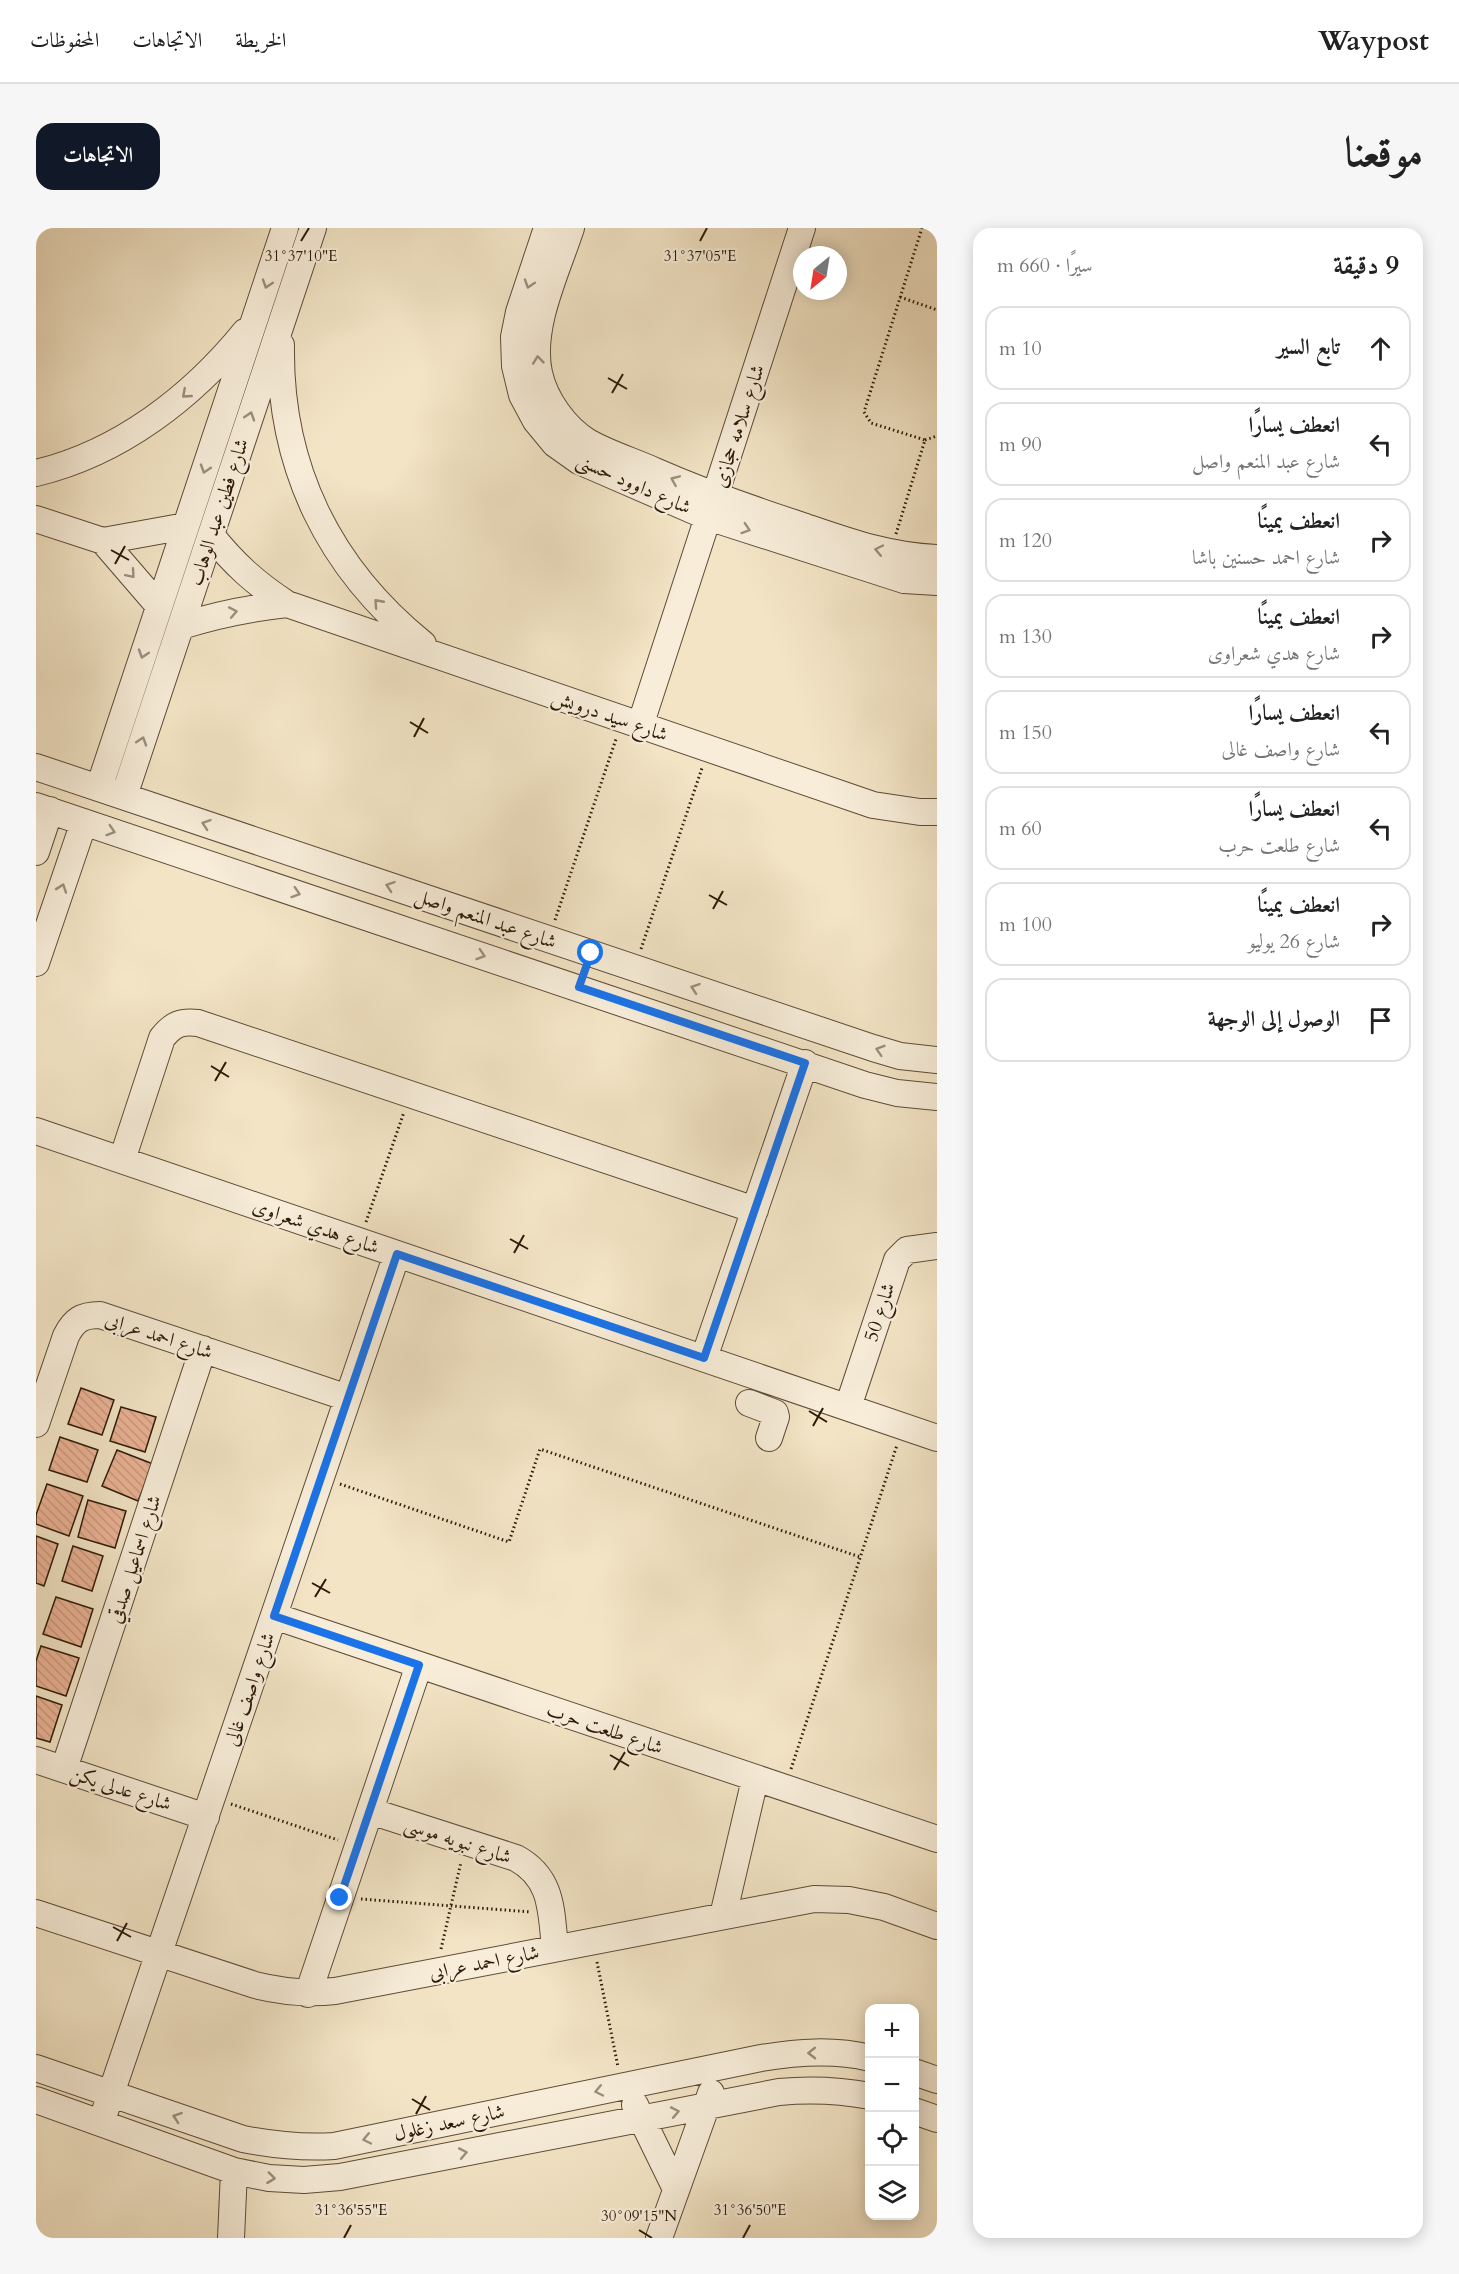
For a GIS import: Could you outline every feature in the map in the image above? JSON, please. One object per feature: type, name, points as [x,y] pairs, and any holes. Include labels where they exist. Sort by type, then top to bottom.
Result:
[{"type":"street","name":"شارع فطين عبد الوهاب","points":[[99,788],[285,228]]},
{"type":"street","name":"شارع فطين عبد الوهاب","points":[[124,796],[313,228]]},
{"type":"street","name":"شارع داوود حسنى","points":[[547,228],[519,312],[514,337],[515,366],[522,395],[536,421],[555,444],[579,461],[711,507],[904,579],[937,582]]},
{"type":"street","name":"شارع داوود حسنى","points":[[571,228],[541,318],[536,346],[539,374],[549,400],[566,424],[588,442],[711,507],[867,548],[906,556],[937,558]]},
{"type":"street","name":"شارع سلامه حجازى","points":[[631,723],[711,507],[802,228]]},
{"type":"street","points":[[36,473],[95,452],[141,427],[191,390],[222,361],[254,320]]},
{"type":"street","points":[[281,322],[280,377],[288,432],[304,484],[322,524],[357,580],[394,621],[437,656]]},
{"type":"street","points":[[36,519],[103,541],[186,526]]},
{"type":"street","name":"شارع سيد درويش","points":[[211,535],[232,562],[258,585],[286,604],[873,805],[920,812],[937,812]]},
{"type":"street","points":[[103,541],[159,606]]},
{"type":"street","name":"شارع سيد درويش","points":[[181,626],[215,615],[286,604]]},
{"type":"street","name":"شارع عبد المنعم واصل","points":[[36,767],[891,1053],[937,1060]]},
{"type":"street","points":[[36,852],[43,808]]},
{"type":"street","name":"شارع عبد المنعم واصل","points":[[43,808],[865,1084],[897,1093],[937,1097]]},
{"type":"street","points":[[154,845],[163,840],[169,831],[170,821],[167,811]]},
{"type":"street","points":[[36,963],[84,822]]},
{"type":"street","points":[[579,987],[591,953]]},
{"type":"street","points":[[122,1160],[162,1038],[171,1026],[184,1021],[198,1023],[755,1210]]},
{"type":"street","points":[[704,1358],[805,1063]]},
{"type":"street","name":"شارع هدي شعراوى","points":[[36,1131],[937,1438]]},
{"type":"street","name":"شارع 50","points":[[848,1407],[897,1260],[907,1250],[937,1246]]},
{"type":"street","name":"شارع واصف غالى","points":[[101,2123],[397,1254]]},
{"type":"street","name":"شارع احمد عرابى","points":[[36,1424],[66,1336],[73,1323],[85,1315],[100,1315],[348,1398]]},
{"type":"street","name":"شارع اسماعيل صدقي","points":[[64,1769],[203,1349]]},
{"type":"street","points":[[769,1438],[776,1415],[774,1412],[757,1406],[773,1382]]},
{"type":"street","name":"شارع طلعت حرب","points":[[274,1616],[937,1839]]},
{"type":"street","points":[[308,1994],[419,1665]]},
{"type":"street","name":"شارع عدلى يكن","points":[[36,1760],[209,1807]]},
{"type":"street","points":[[723,1916],[755,1779]]},
{"type":"street","name":"شارع نبويه موسى","points":[[370,1811],[516,1858],[528,1864],[545,1884],[555,1948]]},
{"type":"street","name":"شارع احمد عرابى","points":[[36,1913],[255,1985],[283,1992],[308,1994],[335,1991],[814,1899],[849,1900],[884,1907],[937,1926]]},
{"type":"street","name":"شارع سعد زغلول","points":[[36,2068],[243,2139],[303,2148],[334,2146],[795,2053],[829,2052],[865,2057]]},
{"type":"street","points":[[660,2238],[711,2094],[710,2081],[705,2070]]},
{"type":"street","points":[[919,2073],[937,2080]]},
{"type":"street","points":[[627,2086],[633,2096],[635,2108],[676,2189]]},
{"type":"street","name":"شارع سعد زغلول","points":[[36,2100],[234,2171],[292,2180],[340,2177],[779,2092],[810,2089],[840,2090],[865,2095]]},
{"type":"street","points":[[918,2112],[937,2119]]},
{"type":"street","points":[[231,2238],[234,2171]]},
{"type":"path","points":[[922,228],[864,412],[871,423],[925,440],[937,436]]},
{"type":"path","points":[[900,297],[937,310]]},
{"type":"path","points":[[890,552],[925,440]]},
{"type":"path","points":[[548,939],[631,723]]},
{"type":"path","points":[[635,968],[708,749]]},
{"type":"path","points":[[360,1241],[410,1094]]},
{"type":"path","points":[[785,1788],[903,1426]]},
{"type":"path","points":[[321,1478],[509,1542],[540,1449],[860,1557]]},
{"type":"path","points":[[209,1807],[358,1847]]},
{"type":"path","points":[[436,1971],[465,1841]]},
{"type":"path","points":[[340,1898],[551,1913]]},
{"type":"path","points":[[592,1941],[627,2086]]},
{"type":"building","points":[[81,1388],[114,1400],[102,1435],[68,1424]]},
{"type":"building","points":[[121,1407],[156,1417],[145,1452],[110,1441]]},
{"type":"building","points":[[60,1437],[98,1450],[87,1482],[49,1470]]},
{"type":"building","points":[[117,1450],[153,1464],[138,1501],[102,1486]]},
{"type":"building","points":[[47,1484],[83,1496],[69,1536],[36,1524],[36,1515]]},
{"type":"building","points":[[88,1500],[126,1511],[115,1548],[78,1537]]},
{"type":"building","points":[[36,1536],[58,1544],[44,1586],[36,1583]]},
{"type":"building","points":[[73,1546],[103,1556],[92,1591],[62,1581]]},
{"type":"building","points":[[56,1597],[93,1609],[81,1647],[43,1634]]},
{"type":"building","points":[[41,1646],[79,1658],[66,1696],[36,1686],[36,1661]]},
{"type":"building","points":[[36,1696],[62,1705],[50,1742],[36,1738]]},
{"type":"route","points":[[340,1898],[419,1665],[274,1616],[397,1254],[704,1358],[805,1063],[579,987],[591,953]]}]
